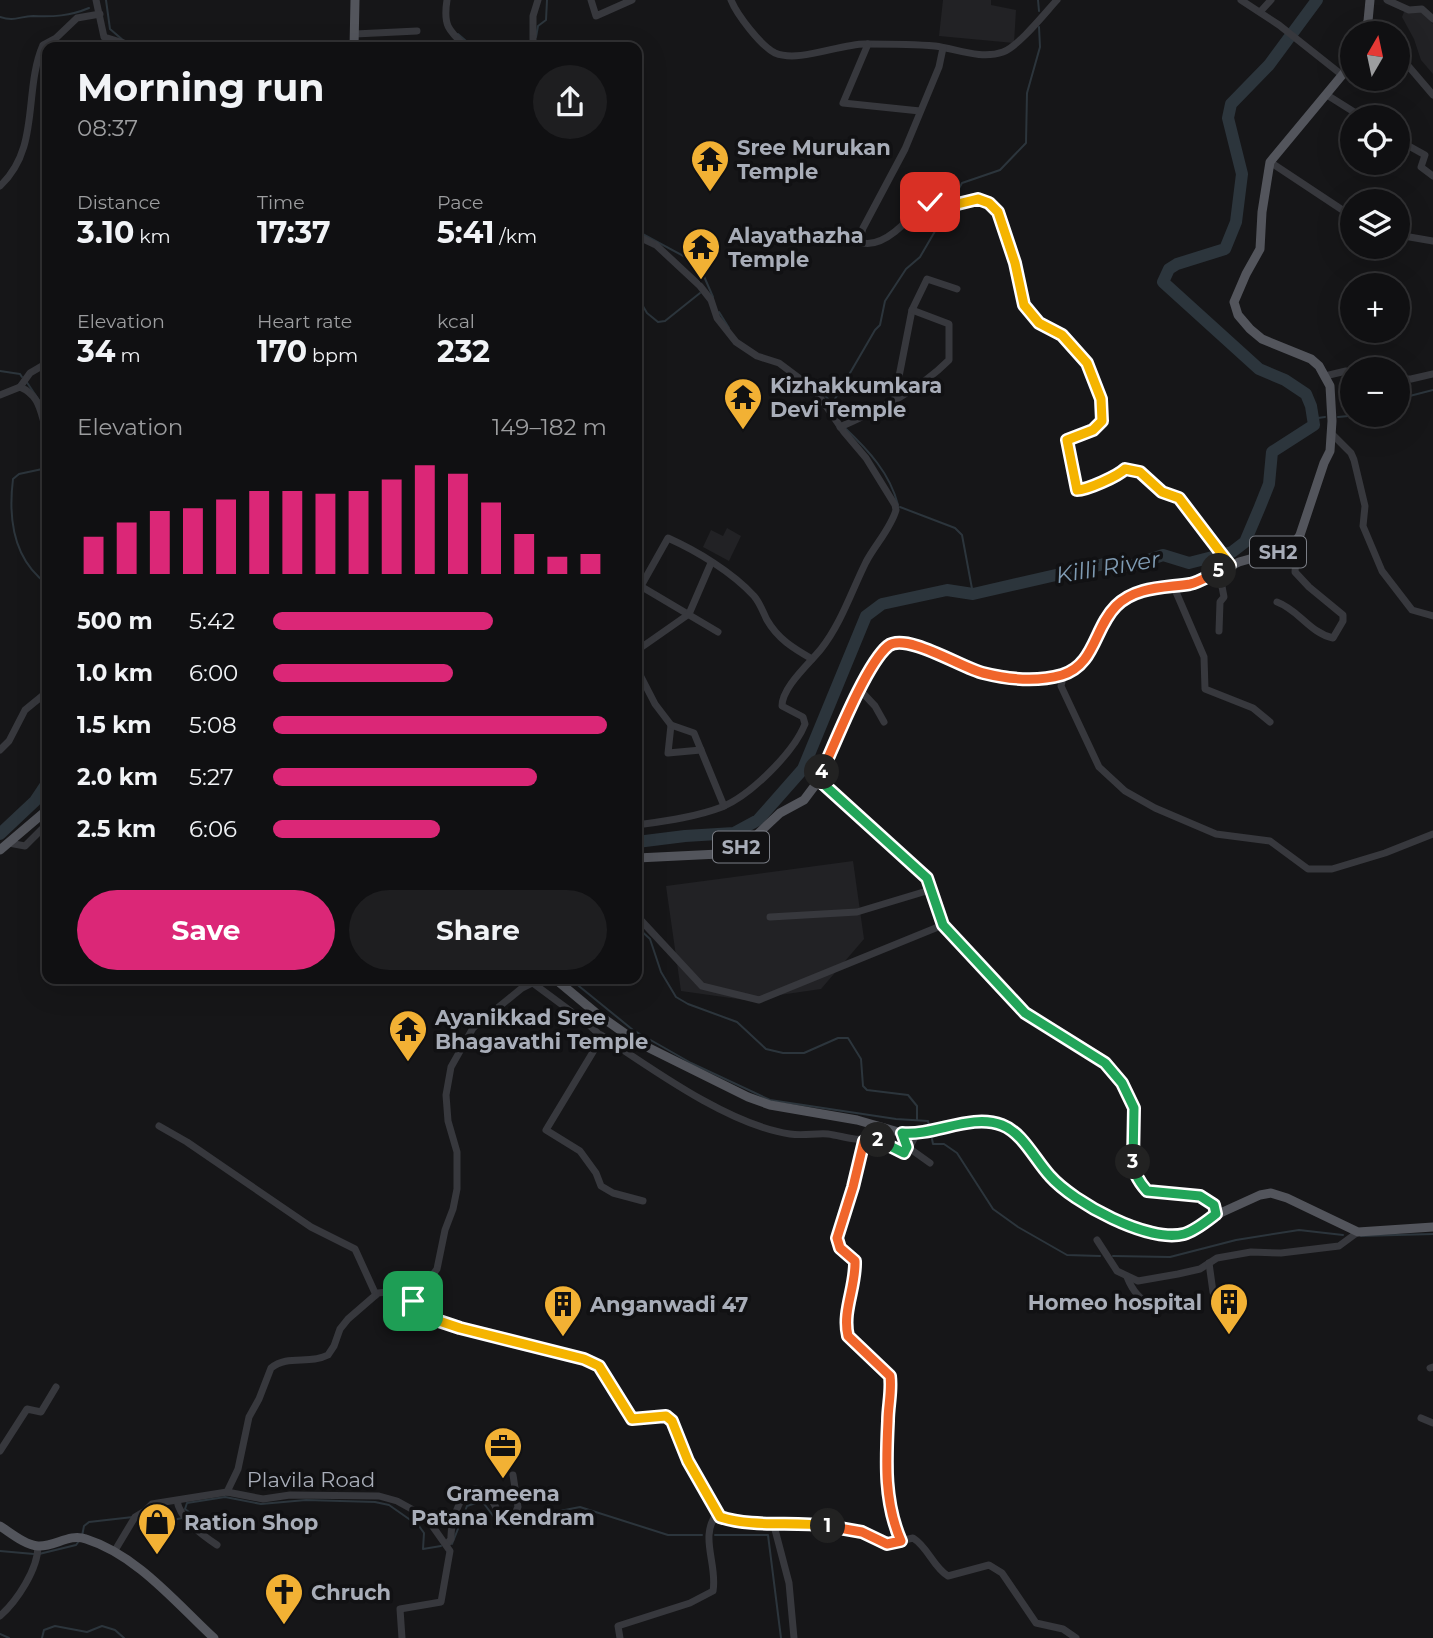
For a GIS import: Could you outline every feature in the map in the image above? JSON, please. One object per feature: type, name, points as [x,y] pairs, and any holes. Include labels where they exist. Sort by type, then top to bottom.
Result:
[{"type":"main road","points":[[354,42],[355,0]]},
{"type":"main road","points":[[1368,21],[1370,0]]},
{"type":"main road","points":[[1325,376],[1311,359],[1262,339],[1242,321],[1235,307],[1236,294],[1260,249],[1262,212],[1270,162],[1340,78]]},
{"type":"main road","name":"SH2","points":[[642,858],[719,854],[746,845],[780,813],[804,800],[819,780],[860,690],[881,653],[891,644],[897,642],[925,649],[980,673],[1048,678],[1064,674],[1081,665],[1115,607],[1136,594],[1173,585],[1193,584],[1219,571],[1228,562],[1292,547],[1300,535],[1330,451],[1331,386],[1325,376]]},
{"type":"main road","points":[[0,850],[42,814]]},
{"type":"main road","points":[[561,984],[637,1042],[747,1097],[770,1105],[857,1120],[916,1135],[980,1121],[1007,1126],[1051,1178],[1070,1194],[1108,1216],[1145,1232],[1170,1236],[1187,1233],[1216,1214],[1271,1193],[1357,1232],[1433,1227]]},
{"type":"main road","points":[[0,1526],[37,1546],[81,1537],[128,1559],[214,1638]]},
{"type":"street","points":[[96,0],[104,37],[121,42]]},
{"type":"street","points":[[447,0],[444,15],[449,31],[461,42]]},
{"type":"street","points":[[533,42],[533,16],[538,0]]},
{"type":"street","points":[[591,0],[596,16],[632,0]]},
{"type":"street","points":[[731,0],[748,27],[776,53],[797,55],[851,44],[943,48],[985,55],[1004,52],[1057,0]]},
{"type":"street","points":[[1241,0],[1279,25],[1340,73]]},
{"type":"street","points":[[1260,12],[1271,0]]},
{"type":"street","points":[[1387,0],[1409,10],[1422,9],[1433,19]]},
{"type":"street","points":[[48,42],[77,18],[100,14]]},
{"type":"street","points":[[355,34],[417,31]]},
{"type":"street","points":[[868,44],[842,103],[920,111]]},
{"type":"street","points":[[0,186],[28,139],[33,79],[42,48]]},
{"type":"street","points":[[943,48],[939,68],[905,149],[860,235],[859,242],[873,243],[891,235],[925,200],[938,208],[978,199],[992,205],[1000,215],[1005,229],[1024,305],[1039,323],[1062,335],[1087,363],[1101,399],[1101,423],[1093,430],[1067,440],[1077,490],[1090,488],[1125,469],[1137,470],[1162,492],[1179,498],[1228,562]]},
{"type":"street","points":[[1410,68],[1433,96]]},
{"type":"street","points":[[1327,95],[1343,105]]},
{"type":"street","points":[[1410,147],[1424,155],[1421,167],[1433,176]]},
{"type":"street","points":[[1270,162],[1340,208]]},
{"type":"street","points":[[1410,237],[1433,241]]},
{"type":"street","points":[[642,238],[656,245],[703,290],[711,300],[717,318],[736,342],[757,356],[779,363],[811,386],[866,458],[896,510],[828,638],[783,697],[782,706],[803,717],[805,723],[801,733],[776,767],[724,806],[642,824]]},
{"type":"street","points":[[894,402],[912,310],[927,279],[957,289]]},
{"type":"street","points":[[841,427],[894,402],[932,377],[949,360],[948,324],[912,310]]},
{"type":"street","points":[[0,395],[20,387],[23,379],[42,366]]},
{"type":"street","points":[[1325,376],[1340,372]]},
{"type":"street","points":[[1410,379],[1433,374]]},
{"type":"street","points":[[20,387],[37,399],[42,416]]},
{"type":"street","points":[[1332,433],[1354,460],[1365,506],[1363,526],[1382,571],[1412,610],[1433,616]]},
{"type":"street","points":[[642,580],[667,538],[711,563],[753,596],[785,644],[812,659]]},
{"type":"street","points":[[1277,602],[1290,608],[1324,636],[1333,638],[1343,621],[1342,615],[1295,572],[1296,557],[1292,547]]},
{"type":"street","points":[[642,647],[689,614],[711,563]]},
{"type":"street","points":[[1219,571],[1224,597],[1220,602],[1219,631]]},
{"type":"street","points":[[1173,585],[1204,657],[1205,689],[1253,708],[1270,722]]},
{"type":"street","points":[[642,587],[718,632]]},
{"type":"street","points":[[1064,674],[1061,686],[1099,767],[1125,792],[1216,834],[1270,841],[1308,869],[1332,869],[1385,853],[1433,834]]},
{"type":"street","points":[[642,685],[671,725],[694,733],[724,806]]},
{"type":"street","points":[[860,690],[875,706],[884,722]]},
{"type":"street","points":[[0,750],[9,741],[25,710],[42,696]]},
{"type":"street","points":[[671,725],[668,753],[701,750]]},
{"type":"street","points":[[819,780],[927,878],[943,925],[1025,1013],[1105,1063],[1122,1083],[1134,1108],[1133,1167],[1139,1182],[1147,1191],[1200,1196],[1214,1205],[1216,1214]]},
{"type":"street","points":[[9,843],[25,846],[42,829]]},
{"type":"street","points":[[770,917],[857,912],[930,890]]},
{"type":"street","points":[[642,921],[702,986],[759,1000],[943,925]]},
{"type":"street","points":[[411,1304],[437,1269],[457,1189],[457,1152],[448,1121],[446,1095],[451,1067],[473,1028],[526,984]]},
{"type":"street","points":[[533,984],[643,1063],[719,1108],[752,1123],[791,1134],[828,1134],[864,1141],[870,1138],[904,1153],[907,1147],[902,1133]]},
{"type":"street","points":[[589,1024],[596,1013]]},
{"type":"street","points":[[601,1035],[546,1130],[579,1151],[596,1173],[601,1186],[613,1193],[643,1201]]},
{"type":"street","points":[[159,1126],[311,1227],[355,1249],[376,1295]]},
{"type":"street","points":[[916,1135],[909,1147],[930,1163]]},
{"type":"street","points":[[864,1141],[837,1238],[840,1248],[855,1261],[856,1275],[846,1317],[848,1336],[890,1376],[887,1489],[894,1527],[901,1541]]},
{"type":"street","points":[[1097,1240],[1113,1267],[1138,1281],[1200,1269],[1217,1258],[1251,1252],[1281,1253],[1339,1246],[1357,1232]]},
{"type":"street","points":[[1209,1263],[1213,1292]]},
{"type":"street","points":[[1127,1277],[1132,1289],[1153,1307]]},
{"type":"street","points":[[114,1552],[135,1517],[152,1504],[227,1492],[238,1469],[249,1417],[271,1368],[286,1359],[311,1360],[328,1355],[344,1323],[376,1295],[387,1293],[436,1320],[584,1359],[599,1366],[632,1419],[666,1416],[672,1421],[688,1461],[720,1517],[741,1523],[810,1523],[862,1532],[887,1544],[913,1538],[939,1570],[948,1576],[989,1565],[997,1569],[1036,1623],[1063,1629],[1076,1638]]},
{"type":"street","points":[[0,1451],[27,1409],[41,1412],[56,1387]]},
{"type":"street","points":[[1421,1418],[1433,1423]]},
{"type":"street","points":[[402,1638],[400,1609],[441,1602],[450,1551],[447,1544],[452,1539],[450,1527],[456,1509],[472,1489],[480,1489],[488,1494],[502,1518],[513,1518],[518,1507],[513,1475]]},
{"type":"street","name":"Plavila Road","points":[[227,1492],[235,1496],[263,1499],[290,1495],[379,1496],[397,1501],[426,1517],[447,1544]]},
{"type":"street","points":[[177,1501],[178,1508],[201,1535],[217,1545]]},
{"type":"street","points":[[620,1638],[618,1626],[690,1603],[713,1591],[708,1536],[710,1522],[718,1512]]},
{"type":"street","points":[[773,1522],[789,1583],[793,1638]]},
{"type":"street","points":[[0,1616],[8,1609],[30,1575],[38,1553],[37,1546]]},
{"type":"shaded area","points":[[943,0],[991,0],[991,5],[1016,10],[1014,43],[939,36]]},
{"type":"shaded area","points":[[1404,12],[1422,12],[1433,24],[1433,74],[1421,60],[1410,32],[1410,21],[1404,21],[1402,17]]},
{"type":"shaded area","points":[[727,528],[741,536],[729,561],[703,547],[711,530],[723,536]]},
{"type":"shaded area","points":[[853,861],[864,939],[821,989],[745,1000],[681,991],[666,886]]},
{"type":"waterway","points":[[106,0],[110,29],[125,42]]},
{"type":"waterway","points":[[536,37],[538,26],[546,20],[547,0]]},
{"type":"waterway","points":[[1038,0],[1039,11]]},
{"type":"waterway","name":"Killi River","points":[[642,841],[734,833],[758,820],[803,769],[866,616],[882,604],[947,590],[973,594],[1104,564],[1131,566],[1163,555],[1189,563],[1232,552],[1245,542],[1269,484],[1272,452],[1314,425],[1311,406],[1306,394],[1285,380],[1259,369],[1163,282],[1169,269],[1177,264],[1225,249],[1236,222],[1242,174],[1228,118],[1231,104],[1269,65],[1317,0]]},
{"type":"waterway","points":[[0,17],[14,19],[61,15],[89,8]]},
{"type":"waterway","points":[[952,201],[962,183],[1000,170],[1026,143],[1027,93],[1040,47],[1039,27]]},
{"type":"waterway","points":[[458,34],[467,42]]},
{"type":"waterway","points":[[832,404],[880,325],[885,301],[906,269],[920,257],[945,214]]},
{"type":"waterway","points":[[642,234],[689,259],[703,274],[713,297]]},
{"type":"waterway","points":[[642,304],[658,322],[665,321],[700,293]]},
{"type":"waterway","points":[[719,312],[729,328]]},
{"type":"waterway","points":[[0,371],[20,374],[22,377]]},
{"type":"waterway","points":[[26,381],[42,405]]},
{"type":"waterway","points":[[818,388],[830,401],[834,412]]},
{"type":"waterway","points":[[1410,396],[1433,390]]},
{"type":"waterway","points":[[1312,410],[1318,418],[1325,417]]},
{"type":"waterway","points":[[845,428],[884,472],[898,505]]},
{"type":"waterway","points":[[42,469],[19,474],[13,479],[11,509],[20,550],[27,563],[42,579]]},
{"type":"waterway","points":[[900,507],[955,528],[962,535],[973,594]]},
{"type":"waterway","name":"Killi River","points":[[0,834],[35,801],[42,790]]},
{"type":"waterway","points":[[642,932],[650,939],[661,972],[676,997],[737,1022],[766,1049],[783,1053],[804,1053],[838,1038],[848,1038],[861,1059],[863,1086],[867,1090],[908,1095],[917,1106],[917,1120]]},
{"type":"waterway","points":[[576,984],[633,1030],[691,1063],[770,1100],[896,1119],[928,1121],[929,1126]]},
{"type":"waterway","points":[[932,1139],[933,1144],[944,1144],[957,1153],[993,1209],[1018,1227],[1067,1255],[1100,1256]]},
{"type":"waterway","points":[[1113,1256],[1170,1257],[1236,1240],[1299,1230],[1343,1235]]},
{"type":"waterway","points":[[1361,1236],[1433,1234]]},
{"type":"waterway","points":[[187,1517],[187,1503],[225,1497],[261,1504],[306,1500],[375,1502],[389,1505],[419,1526],[424,1533],[423,1549],[441,1546]]},
{"type":"waterway","points":[[452,1544],[467,1506],[482,1501],[497,1521],[504,1525],[524,1518],[580,1507],[668,1535],[702,1535]]},
{"type":"waterway","points":[[148,1512],[156,1509],[165,1514],[169,1521],[182,1518]]},
{"type":"waterway","points":[[82,1536],[84,1526],[89,1522],[133,1517]]},
{"type":"waterway","points":[[715,1535],[768,1535],[781,1638]]},
{"type":"waterway","points":[[39,1554],[76,1545],[79,1541]]},
{"type":"waterway","points":[[0,1551],[34,1554]]},
{"type":"waterway","points":[[42,1638],[44,1630],[55,1626],[87,1632],[102,1626],[115,1630],[124,1638]]},
{"type":"waterway","points":[[0,1634],[9,1638]]},
{"type":"place","name":"Sree Murukan Temple","points":[[710,193]]},
{"type":"place","name":"Alayathazha Temple","points":[[701,281]]},
{"type":"place","name":"Kizhakkumkara Devi Temple","points":[[743,431]]},
{"type":"place","name":"Ayanikkad Sree Bhagavathi Temple","points":[[408,1063]]},
{"type":"place","name":"Homeo hospital","points":[[1229,1336]]},
{"type":"place","name":"Anganwadi 47","points":[[563,1338]]},
{"type":"place","name":"Grameena Patana Kendram","points":[[503,1480]]},
{"type":"place","name":"Ration Shop","points":[[157,1556]]},
{"type":"place","name":"Chruch","points":[[284,1626]]},
{"type":"route","points":[[413,1301],[411,1304],[436,1320],[479,1334],[584,1359],[599,1366],[632,1419],[666,1416],[672,1421],[688,1461],[720,1517],[741,1523],[810,1523],[841,1528],[872,1535],[887,1544],[901,1541],[894,1527],[887,1489],[890,1376],[848,1336],[846,1317],[856,1275],[855,1261],[840,1248],[837,1238],[864,1141],[870,1138],[878,1140],[904,1153],[907,1147],[902,1133],[916,1135],[980,1121],[994,1122],[1007,1126],[1018,1136],[1051,1178],[1070,1194],[1134,1229],[1170,1236],[1187,1233],[1216,1214],[1214,1205],[1200,1196],[1147,1191],[1139,1182],[1133,1167],[1134,1108],[1122,1083],[1105,1063],[1025,1013],[943,925],[927,878],[819,780],[851,708],[881,653],[891,644],[902,642],[925,649],[980,673],[1013,678],[1048,678],[1064,674],[1081,665],[1109,616],[1123,600],[1158,587],[1193,584],[1230,565],[1179,498],[1165,494],[1140,472],[1125,469],[1090,488],[1077,490],[1067,440],[1093,430],[1102,421],[1101,399],[1087,363],[1062,335],[1039,323],[1028,312],[1021,300],[1015,263],[1005,229],[1000,215],[992,205],[978,199],[951,207],[936,208],[930,202]]}]
